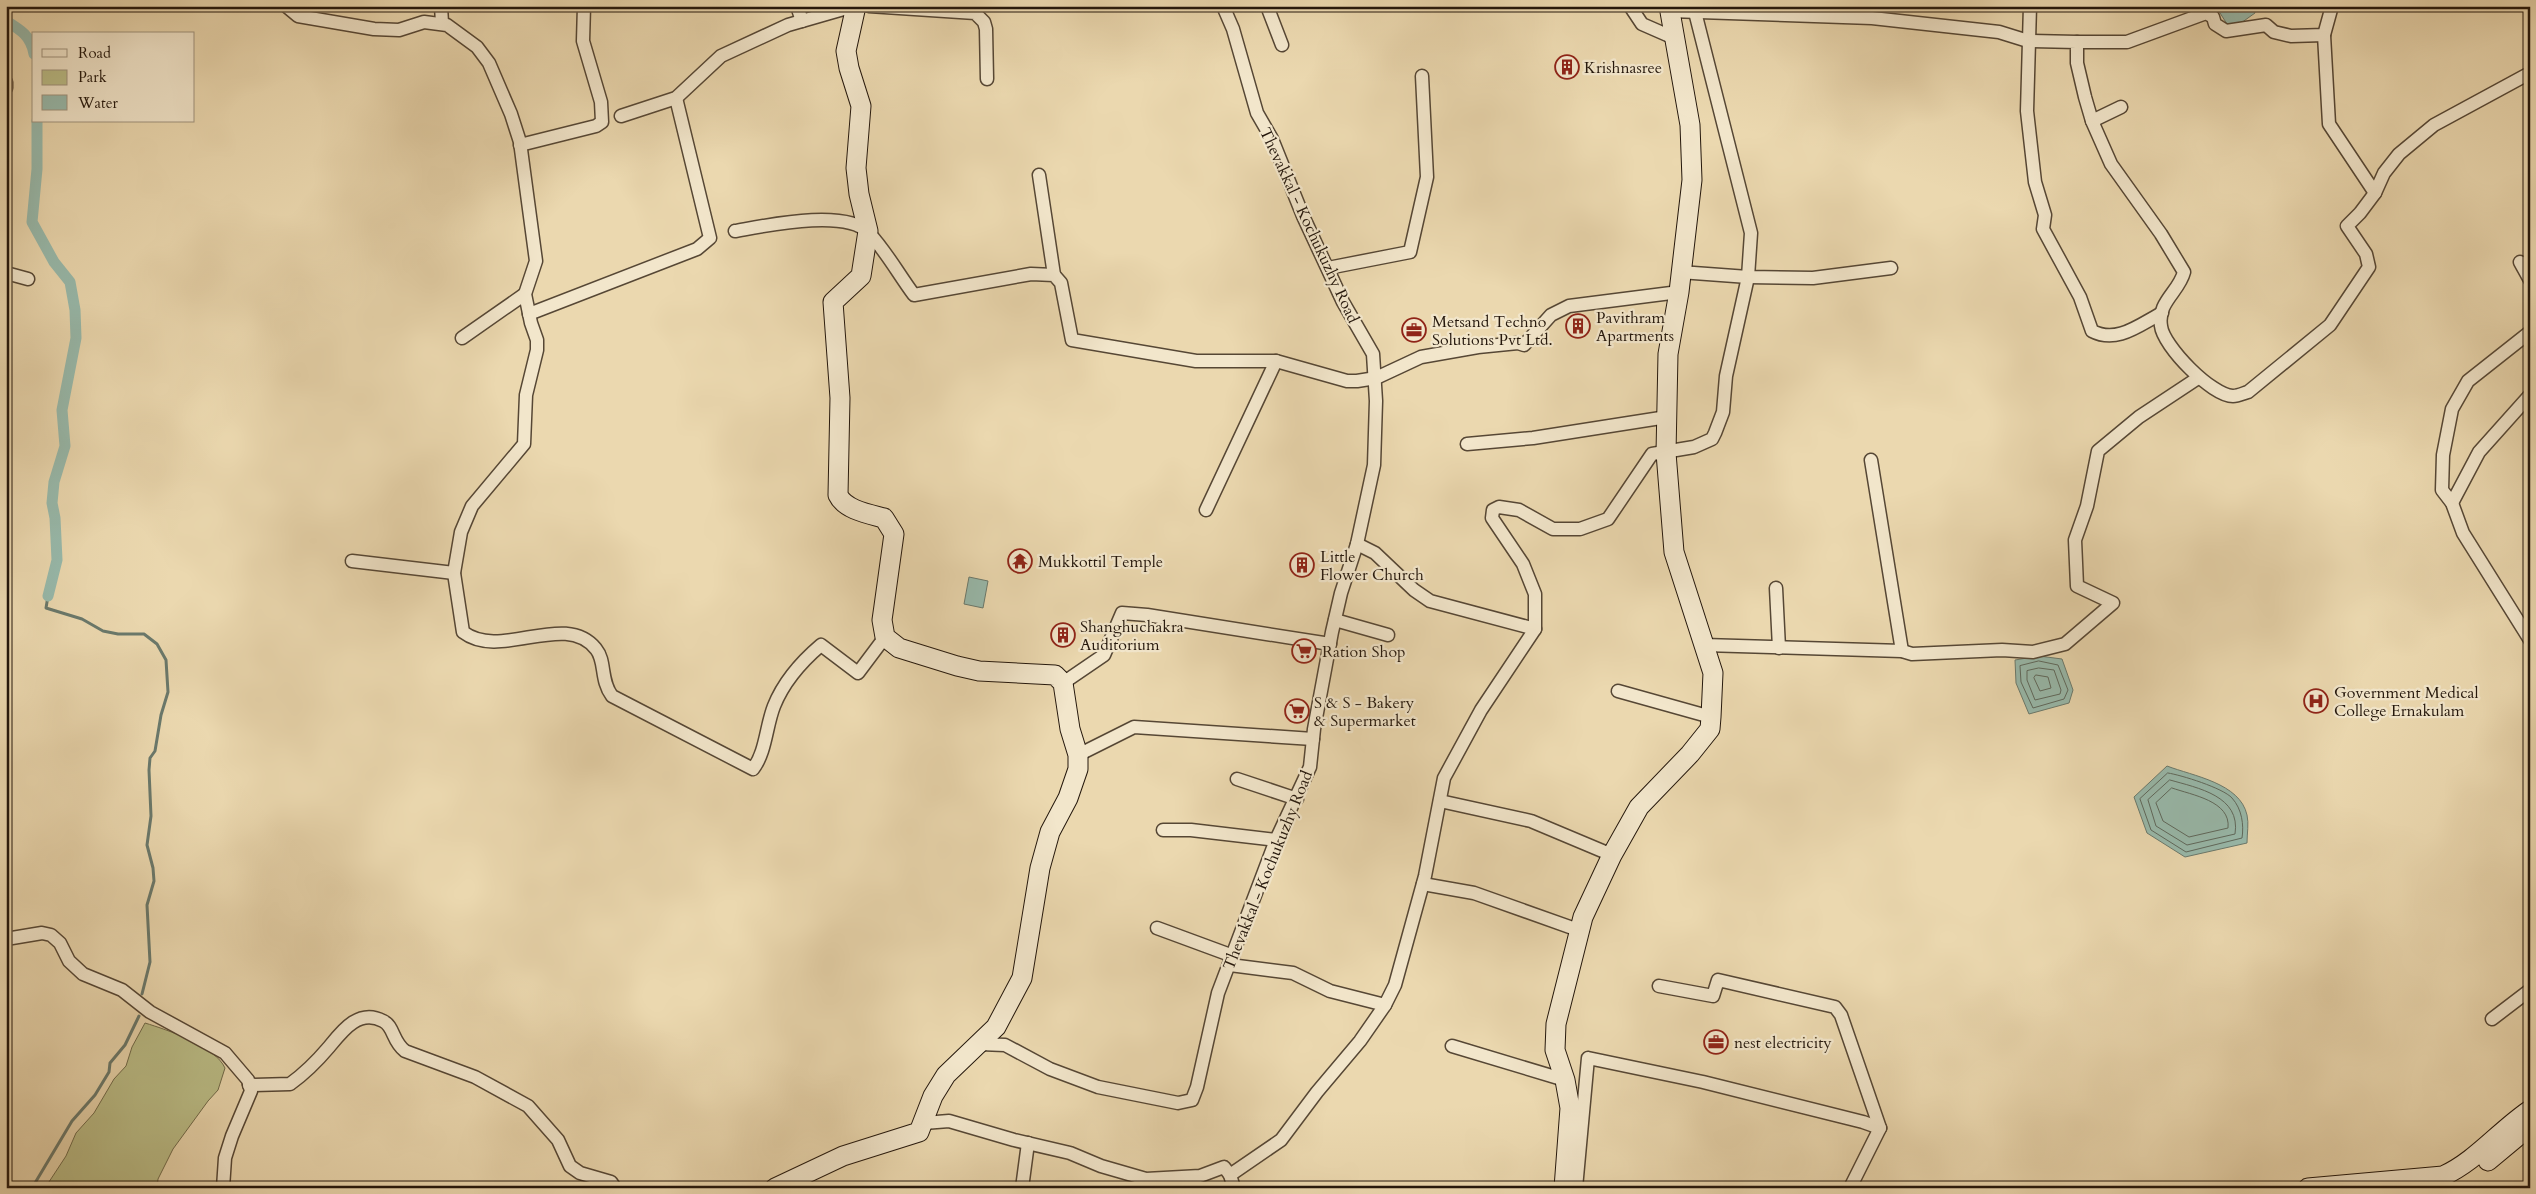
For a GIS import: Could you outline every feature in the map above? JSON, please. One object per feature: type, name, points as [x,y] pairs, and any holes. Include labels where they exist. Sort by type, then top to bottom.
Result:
[{"type":"main road","points":[[775,1188],[843,1156],[919,1132],[933,1096],[946,1075],[996,1027],[1022,978],[1040,868],[1050,832],[1074,783],[1078,769],[1078,755],[1070,729],[1062,683],[1055,675],[979,671],[899,648],[885,637],[884,606],[894,534],[884,518],[854,510],[841,500],[837,487],[840,398],[833,302],[862,276],[868,231],[859,194],[856,168],[861,106],[848,68],[846,51],[855,6]]},
{"type":"main road","points":[[1564,1188],[1570,1108],[1565,1080],[1555,1050],[1556,1024],[1584,917],[1612,855],[1639,807],[1690,754],[1710,729],[1712,673],[1674,552],[1666,453],[1668,354],[1679,292],[1692,180],[1690,125],[1670,9]]},
{"type":"main road","points":[[2308,1188],[2443,1176],[2461,1168],[2512,1122],[2530,1110]]},
{"type":"main road","points":[[2440,1188],[2453,1185],[2470,1176],[2530,1126]]},
{"type":"street","points":[[286,6],[298,16],[374,29],[399,30],[424,22],[442,22],[463,34],[477,47],[488,63],[511,114],[520,145],[536,261],[525,294],[537,340],[537,350],[526,395],[524,444],[472,506],[461,532],[454,573],[463,632],[469,637],[501,642],[559,633],[572,635],[587,641],[596,649],[600,659],[605,686],[612,696],[753,769],[762,748],[775,706],[794,671],[805,658],[821,645],[858,673],[885,637]]},
{"type":"street","points":[[442,6],[442,22]]},
{"type":"street","points":[[520,145],[596,126],[602,122],[601,102],[582,41],[584,6]]},
{"type":"street","points":[[797,6],[802,21]]},
{"type":"street","points":[[621,116],[676,98],[721,56],[788,25],[855,6]]},
{"type":"street","points":[[869,6],[975,10],[984,22],[986,29],[987,79]]},
{"type":"street","name":"Thevakkal - Kochukuzhy Road","points":[[980,1044],[1005,1045],[1050,1068],[1098,1087],[1178,1104],[1192,1100],[1197,1088],[1218,993],[1276,840],[1310,767],[1313,739],[1335,620],[1341,593],[1357,544],[1374,465],[1376,378],[1373,354],[1343,302],[1303,216],[1272,139],[1257,112],[1233,28],[1223,6]]},
{"type":"street","points":[[1267,6],[1282,45]]},
{"type":"street","points":[[1630,6],[1642,24],[1674,38]]},
{"type":"street","points":[[2030,6],[2027,111],[2035,182],[2045,215],[2044,229],[2080,297],[2092,331],[2103,337],[2122,334],[2162,312]]},
{"type":"street","points":[[2332,6],[2324,35],[2329,124],[2375,192]]},
{"type":"street","points":[[1670,9],[1695,12],[1872,12],[1999,32],[2028,41],[2126,42],[2206,13],[2213,16],[2215,24],[2226,31],[2266,26],[2274,32],[2291,36],[2324,35]]},
{"type":"street","points":[[1230,1175],[1281,1140],[1317,1092],[1360,1041],[1385,1005],[1394,985],[1423,884],[1444,778],[1481,710],[1535,629],[1535,594],[1523,564],[1492,518],[1493,510],[1499,507],[1519,510],[1553,529],[1580,528],[1608,519],[1652,454],[1694,447],[1712,439],[1715,433],[1723,412],[1726,376],[1748,277],[1751,233],[1695,12]]},
{"type":"street","points":[[2077,42],[2080,78],[2092,121],[2111,164],[2161,234],[2184,272],[2181,284],[2167,297],[2162,312],[2160,328],[2185,364],[2198,378],[2220,392],[2234,396],[2248,392],[2330,325],[2369,267],[2366,254],[2347,226],[2360,213],[2375,192],[2384,172],[2399,154],[2434,125],[2530,73]]},
{"type":"street","points":[[1328,268],[1410,252],[1427,177],[1422,76]]},
{"type":"street","points":[[6,82],[6,88]]},
{"type":"street","points":[[529,314],[697,249],[710,238],[676,98]]},
{"type":"street","points":[[2092,121],[2120,107]]},
{"type":"street","points":[[1039,175],[1054,275],[1061,284],[1072,340],[1196,361],[1276,361],[1347,381],[1376,378],[1422,357],[1478,347],[1518,343],[1524,345],[1551,316],[1570,306],[1679,292]]},
{"type":"street","points":[[735,231],[798,220],[846,222],[868,231],[914,295],[1031,274],[1054,275]]},
{"type":"street","points":[[2520,262],[2530,280]]},
{"type":"street","points":[[1680,272],[1748,277],[1813,278],[1891,268]]},
{"type":"street","points":[[6,273],[28,279]]},
{"type":"street","points":[[462,338],[525,294]]},
{"type":"street","points":[[2530,332],[2468,381],[2452,409],[2442,456],[2442,490],[2452,503],[2463,533],[2530,640]]},
{"type":"street","points":[[1206,510],[1276,361]]},
{"type":"street","points":[[1704,645],[1902,651],[1912,654],[2041,650],[2065,644],[2113,604],[2077,586],[2076,540],[2087,506],[2098,451],[2139,417],[2198,378]]},
{"type":"street","points":[[2452,503],[2480,452],[2530,395]]},
{"type":"street","points":[[1467,444],[1542,436],[1668,416]]},
{"type":"street","points":[[1870,460],[1902,651]]},
{"type":"street","points":[[1357,544],[1375,553],[1414,590],[1430,601],[1535,629]]},
{"type":"street","points":[[352,560],[454,573]]},
{"type":"street","points":[[1776,588],[1778,648]]},
{"type":"street","points":[[1062,683],[1104,655],[1122,613],[1147,615],[1330,644]]},
{"type":"street","points":[[1335,620],[1388,636]]},
{"type":"street","points":[[1618,691],[1711,717]]},
{"type":"street","points":[[1078,755],[1134,727],[1313,739]]},
{"type":"street","points":[[1237,779],[1296,799]]},
{"type":"street","points":[[1440,801],[1531,821],[1612,855]]},
{"type":"street","points":[[1163,830],[1191,830],[1276,840]]},
{"type":"street","points":[[1423,884],[1474,893],[1581,931]]},
{"type":"street","points":[[1157,928],[1231,960],[1293,973],[1330,991],[1385,1005]]},
{"type":"street","points":[[6,939],[42,933],[51,935],[60,943],[69,961],[83,974],[122,990],[150,1012],[225,1053],[248,1080],[250,1091],[225,1158],[223,1188]]},
{"type":"street","points":[[1659,986],[1713,996],[1718,980],[1835,1007],[1841,1016],[1880,1128],[1850,1188]]},
{"type":"street","points":[[2492,1019],[2530,990]]},
{"type":"street","points":[[249,1085],[290,1084],[329,1048],[339,1032],[355,1020],[375,1018],[384,1021],[390,1028],[396,1045],[475,1077],[528,1106],[558,1140],[570,1166],[580,1173],[611,1182],[615,1188]]},
{"type":"street","points":[[1452,1046],[1565,1080]]},
{"type":"street","points":[[1576,1188],[1588,1058],[1703,1082],[1863,1122],[1880,1128]]},
{"type":"street","points":[[924,1123],[949,1121],[1070,1153],[1101,1166],[1146,1179],[1200,1176],[1224,1167],[1230,1175],[1234,1188]]},
{"type":"street","points":[[1022,1188],[1028,1143]]},
{"type":"green space","points":[[145,1023],[190,1040],[220,1060],[225,1068],[218,1090],[173,1149],[158,1179],[157,1188],[45,1188],[66,1156],[76,1133],[94,1113],[114,1079],[126,1066],[132,1047]]},
{"type":"water","points":[[2254,6],[2255,13],[2241,23],[2227,24],[2220,13],[2210,7]]},
{"type":"water","points":[[969,577],[988,581],[983,608],[964,604]]},
{"type":"water","points":[[2039,656],[2062,659],[2073,690],[2069,703],[2029,714],[2016,683],[2015,660]]},
{"type":"water","points":[[2167,766],[2214,782],[2235,795],[2243,804],[2247,815],[2247,843],[2185,857],[2147,833],[2134,797]]},
{"type":"waterway","points":[[6,21],[24,34],[32,46]]},
{"type":"waterway","points":[[37,122],[37,169],[32,222],[54,262],[70,282],[75,310],[76,338],[62,410],[65,446],[54,482],[52,503],[55,518],[57,560],[48,596]]},
{"type":"waterway","points":[[48,596],[46,608],[82,619],[103,631],[118,634],[144,634],[157,644],[166,660],[168,692],[161,715],[155,751],[150,758],[149,770],[151,816],[147,845],[154,881],[147,905],[150,962],[142,994]]},
{"type":"waterway","points":[[32,1188],[72,1121],[95,1095],[109,1072],[110,1063],[125,1045],[139,1016]]},
{"type":"place","name":"Krishnasree","points":[[1567,67]]},
{"type":"place","name":"Pavithram Apartments","points":[[1578,326]]},
{"type":"place","name":"Metsand Techno Solutions Pvt Ltd.","points":[[1414,330]]},
{"type":"place","name":"Mukkottil Temple","points":[[1020,561]]},
{"type":"place","name":"Little Flower Church","points":[[1302,565]]},
{"type":"place","name":"Shanghuchakra Auditorium","points":[[1063,635]]},
{"type":"place","name":"Ration Shop","points":[[1304,651]]},
{"type":"place","name":"Government Medical College Ernakulam","points":[[2316,701]]},
{"type":"place","name":"S & S - Bakery & Supermarket","points":[[1297,711]]},
{"type":"place","name":"nest electricity","points":[[1716,1042]]}]
